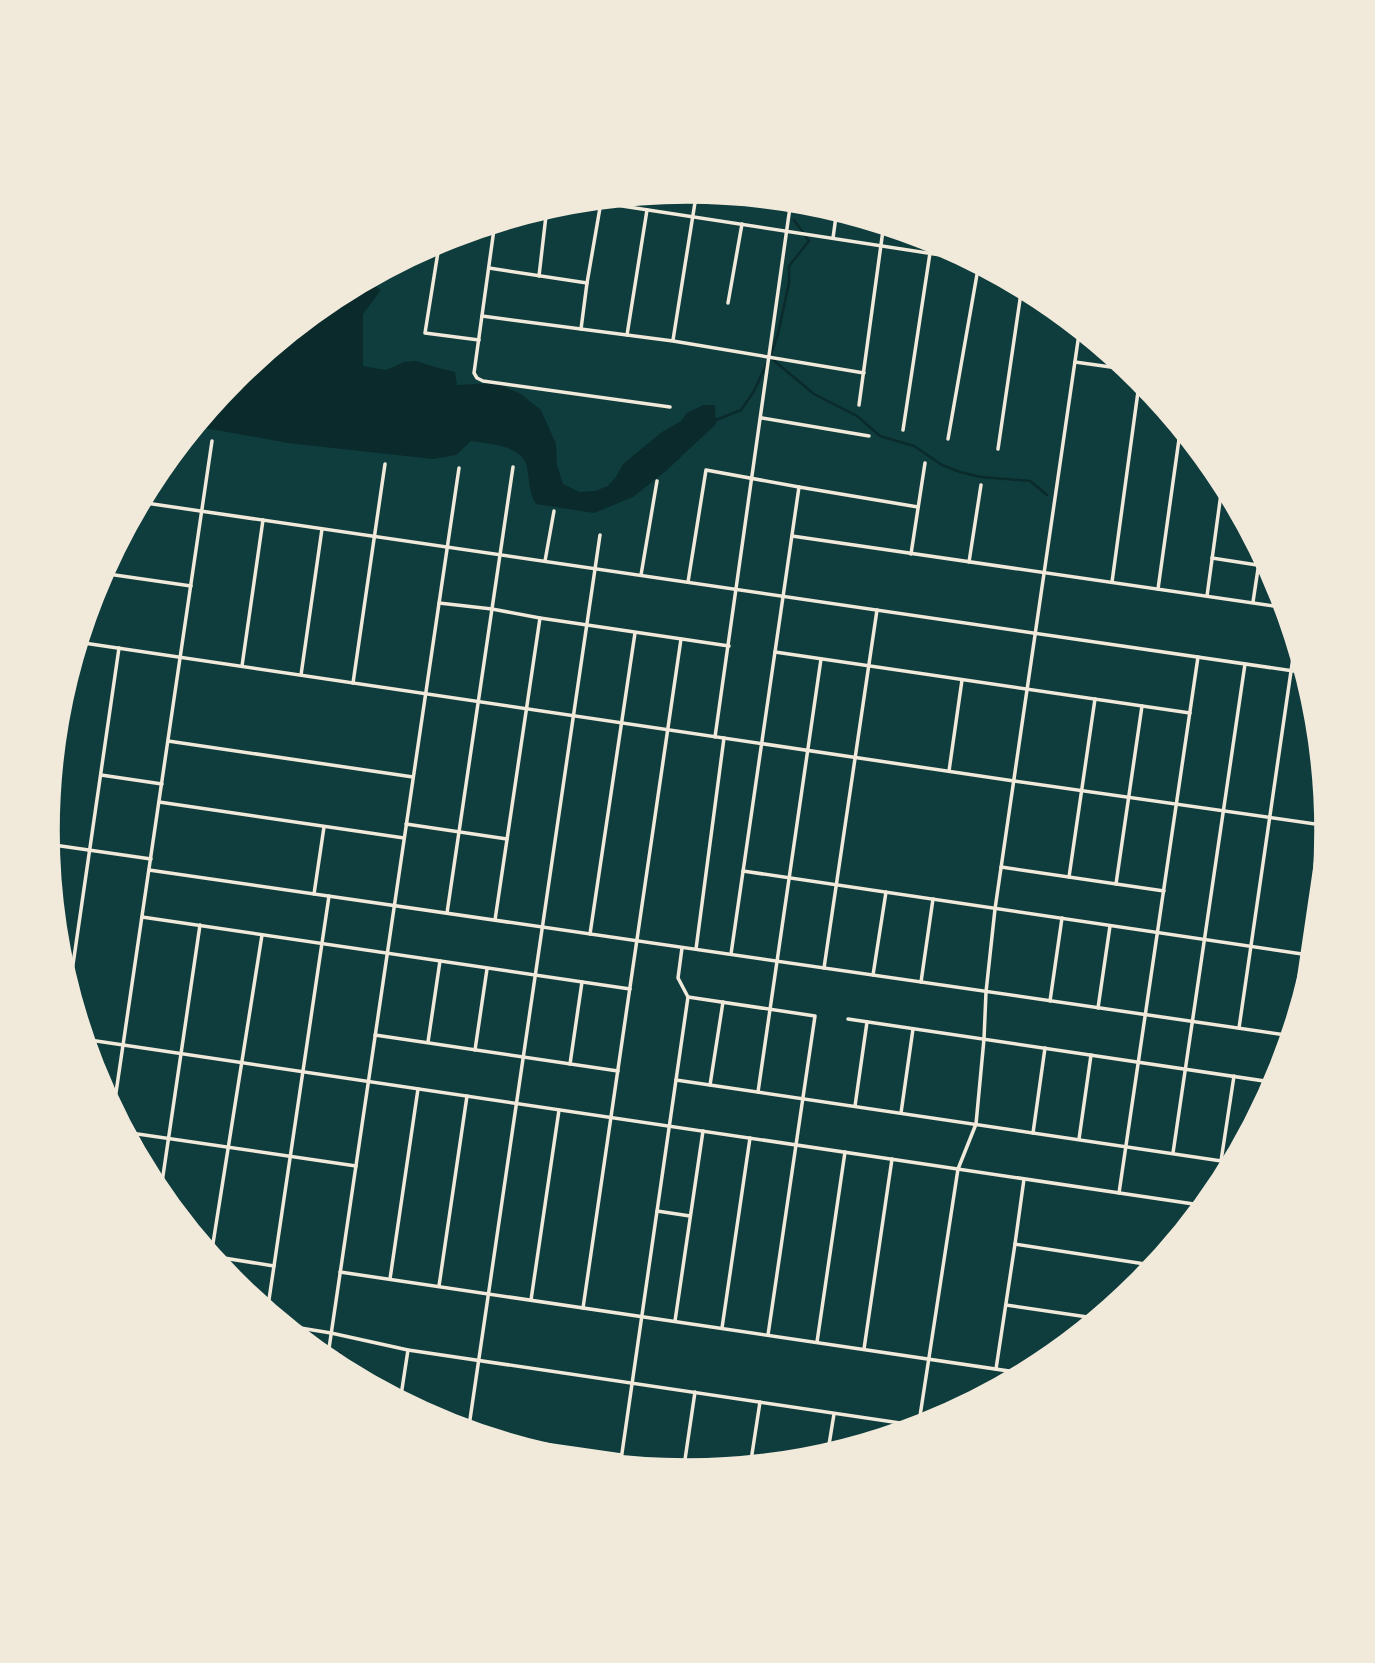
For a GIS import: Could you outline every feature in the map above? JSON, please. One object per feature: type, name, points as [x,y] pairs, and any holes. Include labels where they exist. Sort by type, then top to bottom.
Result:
[{"type":"street","points":[[673,341],[696,202]]},
{"type":"street","points":[[621,205],[937,254]]},
{"type":"street","points":[[581,329],[600,208]]},
{"type":"street","points":[[627,335],[647,210]]},
{"type":"street","points":[[715,737],[790,210]]},
{"type":"street","points":[[539,276],[546,218]]},
{"type":"street","points":[[833,238],[836,220]]},
{"type":"street","points":[[727,303],[742,224]]},
{"type":"street","points":[[494,232],[474,373],[477,378],[670,407]]},
{"type":"street","points":[[859,405],[882,233]]},
{"type":"street","points":[[902,430],[930,253]]},
{"type":"street","points":[[437,254],[425,333],[478,340]]},
{"type":"street","points":[[489,268],[587,283]]},
{"type":"street","points":[[947,439],[977,273]]},
{"type":"street","points":[[998,449],[1020,298]]},
{"type":"street","points":[[482,316],[673,341],[863,373]]},
{"type":"street","points":[[921,1416],[958,1169],[976,1124],[995,909],[1078,338]]},
{"type":"street","points":[[1075,362],[1113,367]]},
{"type":"street","points":[[1112,582],[1138,391]]},
{"type":"street","points":[[762,418],[869,436]]},
{"type":"street","points":[[1158,589],[1179,438]]},
{"type":"street","points":[[116,1094],[212,441]]},
{"type":"street","points":[[911,554],[925,463]]},
{"type":"street","points":[[353,683],[385,464]]},
{"type":"street","points":[[447,914],[513,467]]},
{"type":"street","points":[[329,1349],[458,468]]},
{"type":"street","points":[[688,582],[706,470],[918,507]]},
{"type":"street","points":[[640,575],[657,481]]},
{"type":"street","points":[[969,562],[981,485]]},
{"type":"street","points":[[731,954],[799,487]]},
{"type":"street","points":[[1207,596],[1220,497]]},
{"type":"street","points":[[150,504],[1296,671]]},
{"type":"street","points":[[545,561],[554,511]]},
{"type":"street","points":[[242,666],[263,520]]},
{"type":"street","points":[[301,675],[322,529]]},
{"type":"street","points":[[470,1422],[600,535]]},
{"type":"street","points":[[792,536],[1275,606]]},
{"type":"street","points":[[1212,558],[1257,565]]},
{"type":"street","points":[[1253,603],[1258,566]]},
{"type":"street","points":[[113,575],[191,586]]},
{"type":"street","points":[[439,603],[729,646]]},
{"type":"street","points":[[824,968],[877,610]]},
{"type":"street","points":[[495,920],[540,618]]},
{"type":"street","points":[[590,934],[635,633]]},
{"type":"street","points":[[583,1308],[681,639]]},
{"type":"street","points":[[87,643],[855,758],[1317,823]]},
{"type":"street","points":[[73,966],[119,648]]},
{"type":"street","points":[[775,652],[1190,713]]},
{"type":"street","points":[[1119,1193],[1198,657]]},
{"type":"street","points":[[1239,1028],[1293,658]]},
{"type":"street","points":[[758,1092],[821,659]]},
{"type":"street","points":[[1173,1153],[1245,664]]},
{"type":"street","points":[[949,771],[962,679]]},
{"type":"street","points":[[1069,877],[1095,699]]},
{"type":"street","points":[[1116,884],[1142,706]]},
{"type":"street","points":[[696,949],[724,738]]},
{"type":"street","points":[[168,741],[413,777]]},
{"type":"street","points":[[100,775],[162,784]]},
{"type":"street","points":[[159,802],[404,838]]},
{"type":"street","points":[[406,824],[507,839]]},
{"type":"street","points":[[314,894],[324,826]]},
{"type":"street","points":[[58,846],[151,859]]},
{"type":"street","points":[[1298,983],[1316,855]]},
{"type":"street","points":[[1001,867],[1164,891]]},
{"type":"street","points":[[149,870],[1284,1035]]},
{"type":"street","points":[[743,871],[1302,954]]},
{"type":"street","points":[[873,975],[886,892]]},
{"type":"street","points":[[269,1302],[329,896]]},
{"type":"street","points":[[921,982],[933,900]]},
{"type":"street","points":[[142,917],[630,989]]},
{"type":"street","points":[[1050,1001],[1062,919]]},
{"type":"street","points":[[163,1179],[200,925]]},
{"type":"street","points":[[1098,1008],[1110,926]]},
{"type":"street","points":[[212,1244],[262,934]]},
{"type":"street","points":[[539,1443],[621,1455],[688,997],[678,978],[682,947]]},
{"type":"street","points":[[428,1043],[440,961]]},
{"type":"street","points":[[475,1050],[487,968]]},
{"type":"street","points":[[570,1064],[582,982]]},
{"type":"street","points":[[688,997],[815,1016],[768,1335]]},
{"type":"street","points":[[710,1085],[723,1002]]},
{"type":"street","points":[[848,1019],[1265,1081]]},
{"type":"street","points":[[855,1106],[867,1022]]},
{"type":"street","points":[[901,1113],[913,1029]]},
{"type":"street","points":[[375,1035],[618,1071]]},
{"type":"street","points":[[94,1041],[1195,1204]]},
{"type":"street","points":[[1032,1133],[1045,1048]]},
{"type":"street","points":[[1079,1139],[1091,1055]]},
{"type":"street","points":[[676,1080],[1221,1161],[1234,1076]]},
{"type":"street","points":[[390,1279],[418,1089]]},
{"type":"street","points":[[439,1286],[467,1096]]},
{"type":"street","points":[[531,1300],[559,1110]]},
{"type":"street","points":[[675,1321],[703,1131]]},
{"type":"street","points":[[136,1134],[356,1166]]},
{"type":"street","points":[[722,1328],[750,1138]]},
{"type":"street","points":[[817,1342],[845,1152]]},
{"type":"street","points":[[864,1349],[892,1159]]},
{"type":"street","points":[[996,1369],[1024,1179]]},
{"type":"street","points":[[657,1211],[690,1216]]},
{"type":"street","points":[[1016,1244],[1145,1264]]},
{"type":"street","points":[[225,1258],[274,1266]]},
{"type":"street","points":[[340,1272],[1011,1371]]},
{"type":"street","points":[[1005,1304],[1088,1317]]},
{"type":"street","points":[[300,1328],[408,1350],[900,1424]]},
{"type":"street","points":[[402,1392],[408,1350]]},
{"type":"street","points":[[685,1461],[695,1392]]},
{"type":"street","points":[[751,1458],[760,1402]]},
{"type":"street","points":[[829,1445],[834,1413]]},
{"type":"water","points":[[374,285],[381,290],[363,314],[363,366],[386,370],[404,362],[416,361],[455,372],[457,385],[495,383],[521,394],[541,410],[556,444],[557,465],[563,484],[580,492],[595,491],[608,486],[623,464],[662,432],[681,421],[687,413],[703,405],[715,405],[716,424],[667,470],[633,497],[594,513],[536,504],[530,490],[524,460],[512,450],[495,445],[471,441],[456,455],[433,459],[288,443],[204,428],[272,358],[304,332]]},
{"type":"waterway","points":[[771,354],[789,283],[789,266],[809,241],[794,220]]},
{"type":"waterway","points":[[772,359],[814,394],[857,416],[880,436],[914,446],[942,465],[960,472],[981,477],[1030,481],[1047,495]]},
{"type":"waterway","points":[[716,420],[741,410],[754,391],[767,363]]}]
